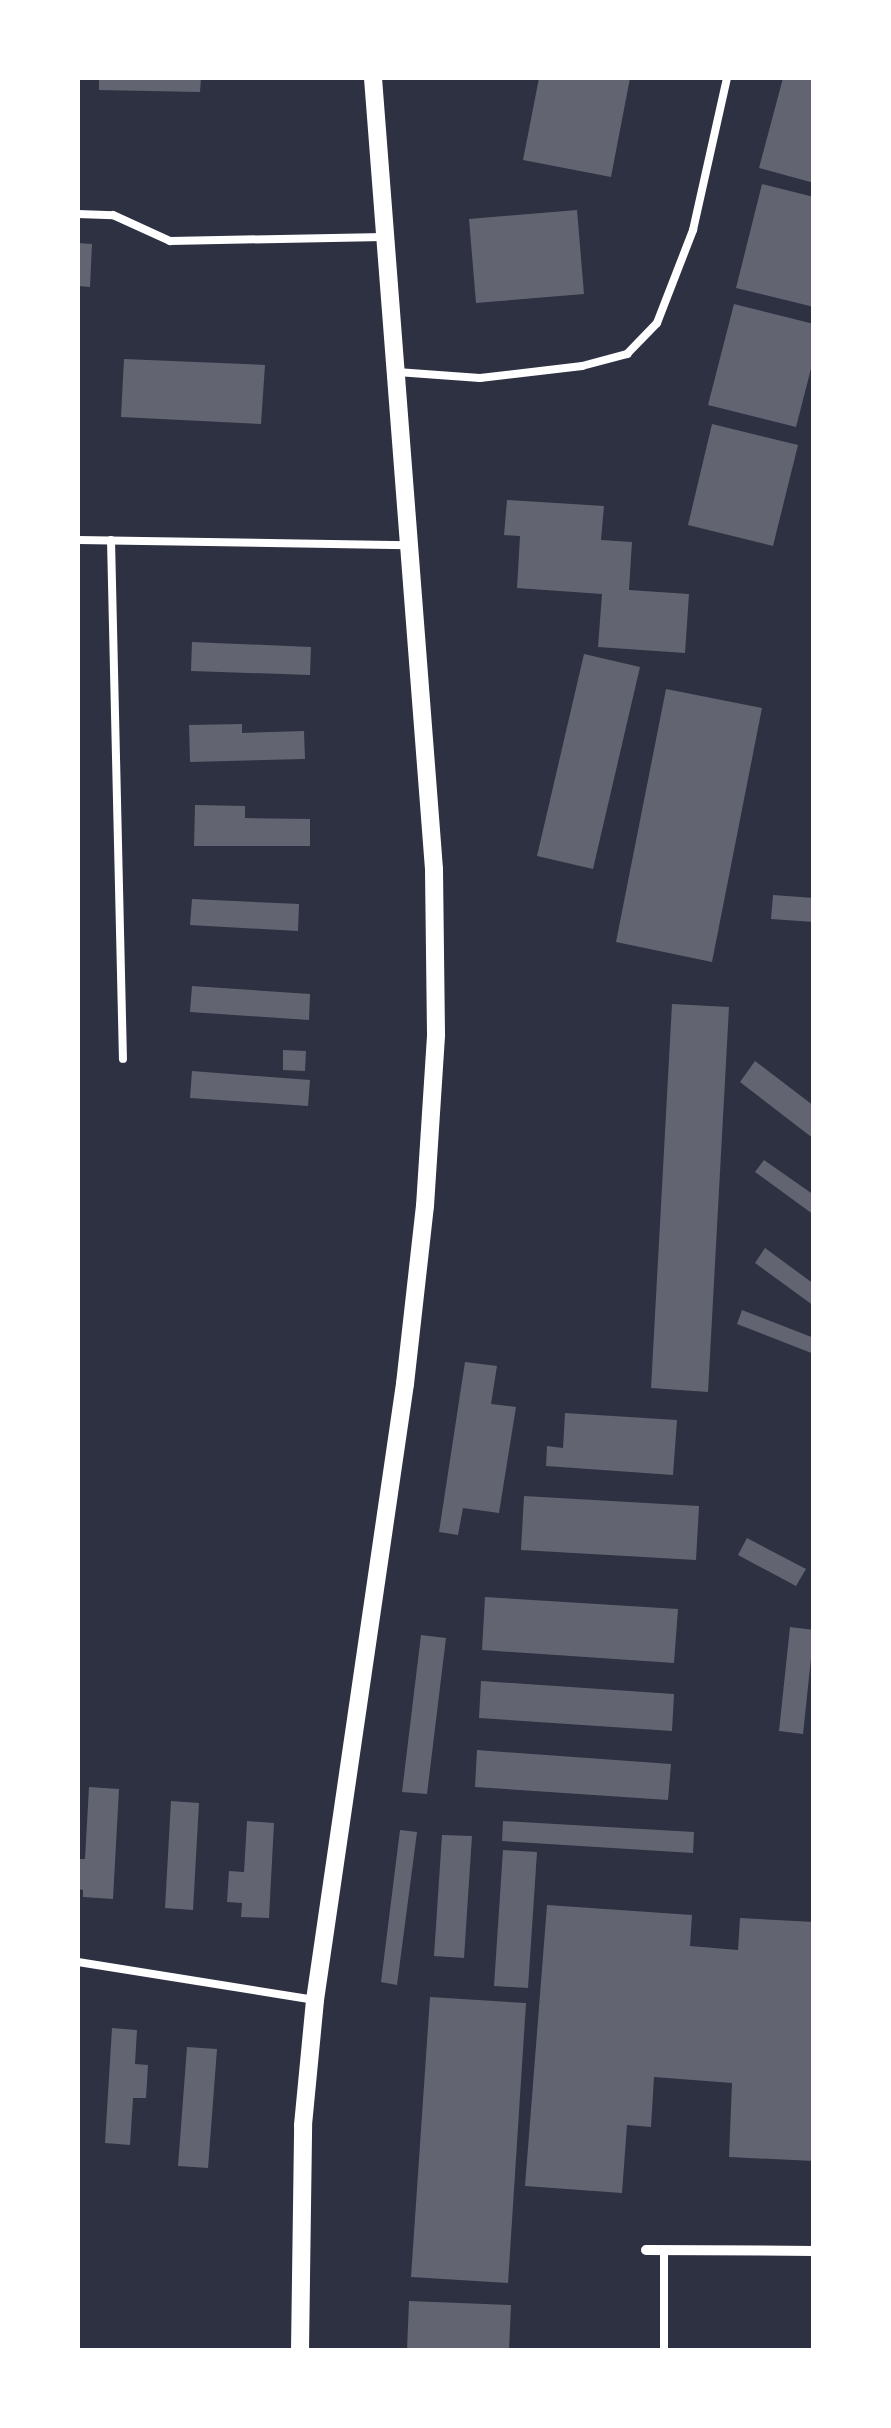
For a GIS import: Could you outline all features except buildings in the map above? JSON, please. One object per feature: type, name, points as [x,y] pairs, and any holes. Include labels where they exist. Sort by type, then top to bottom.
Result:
[{"type":"street","points":[[300,2350],[303,2126],[315,2000],[405,1384],[424,1206],[436,1034],[434,868],[373,78]]},
{"type":"street","points":[[646,2250],[814,2251]]},
{"type":"lane","points":[[397,372],[480,378],[582,366],[627,354],[657,323],[693,230],[727,78]]},
{"type":"lane","points":[[78,214],[113,215],[170,241],[384,237]]},
{"type":"lane","points":[[78,540],[408,546]]},
{"type":"lane","points":[[111,540],[123,1059]]},
{"type":"lane","points":[[78,1962],[315,2000]]},
{"type":"lane","points":[[664,2250],[664,2350]]}]
